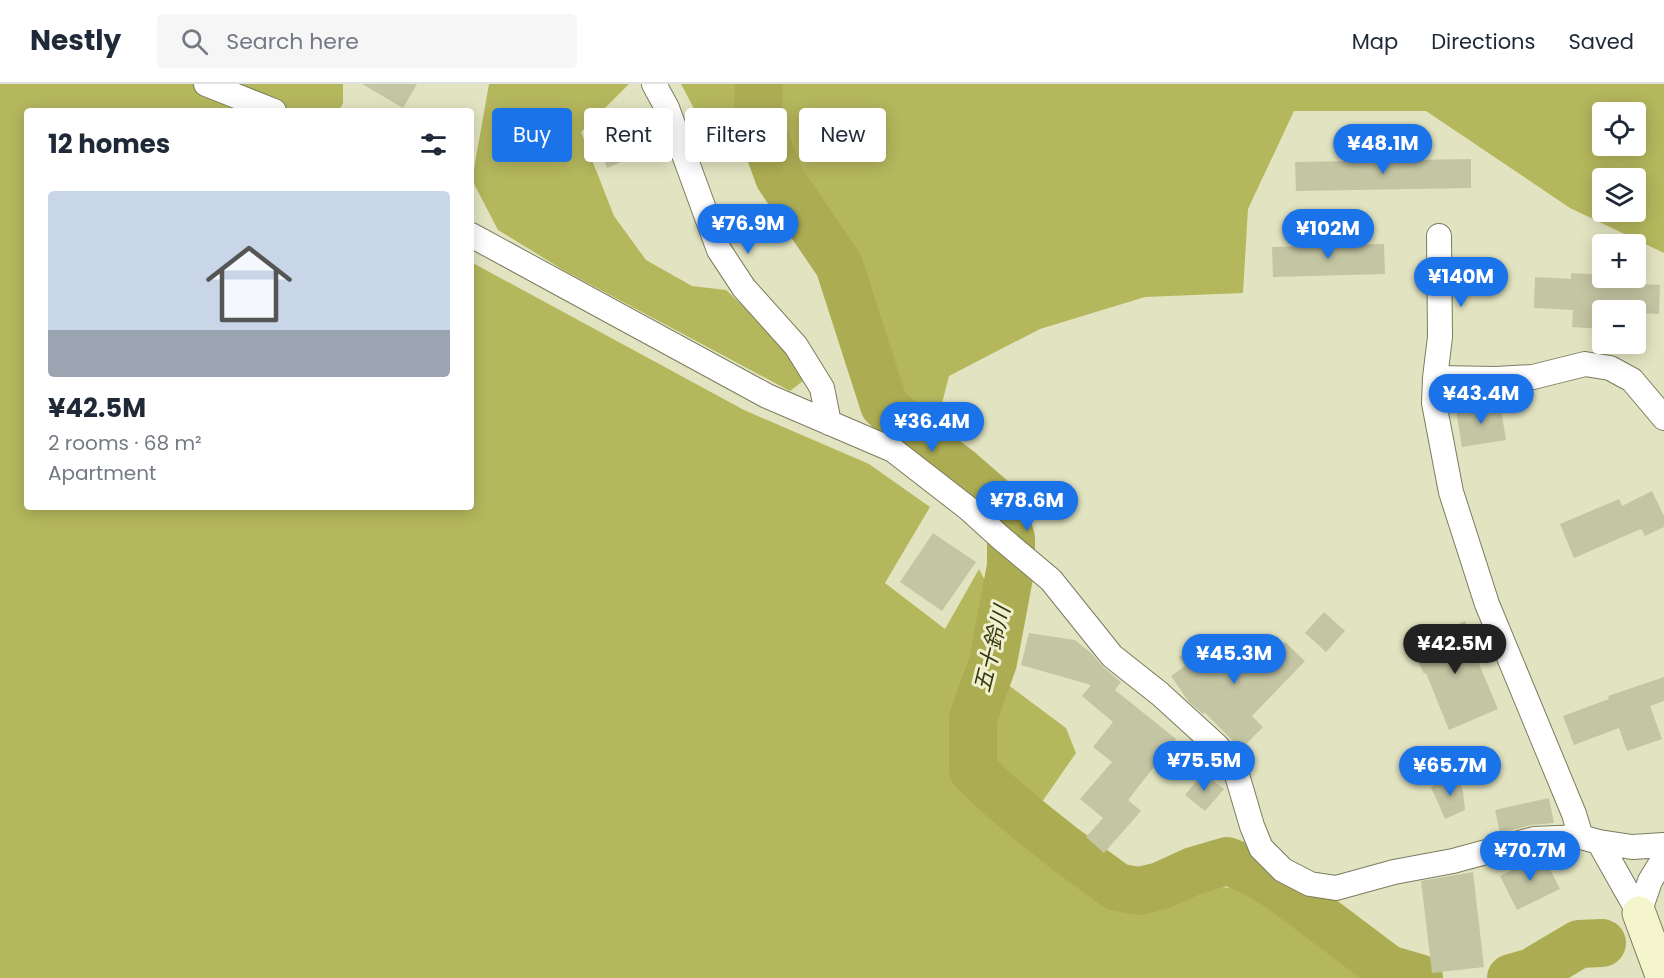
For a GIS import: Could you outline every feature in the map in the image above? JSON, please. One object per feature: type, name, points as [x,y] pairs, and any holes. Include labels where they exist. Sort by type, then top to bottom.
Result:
[{"type":"street","points":[[206,84],[266,108]]},
{"type":"street","points":[[654,84],[667,108],[719,250],[744,288],[796,346],[822,388],[829,423]]},
{"type":"street","points":[[1439,236],[1440,337],[1434,403],[1451,492],[1487,604],[1574,814],[1639,913],[1663,978]]},
{"type":"street","points":[[474,237],[767,396],[893,450],[969,508],[1051,579],[1113,656],[1160,694],[1217,746],[1237,775],[1261,849],[1282,870],[1310,884],[1336,888],[1534,839],[1590,840],[1632,847],[1664,845]]},
{"type":"street","points":[[1435,378],[1533,377],[1585,364],[1594,365],[1610,368],[1632,380],[1664,417]]},
{"type":"street","points":[[1639,913],[1650,881],[1664,858]]},
{"type":"shaded area","points":[[0,84],[343,84],[343,103],[340,108],[24,108],[24,510],[474,510],[474,264],[744,410],[869,464],[930,507],[885,583],[945,629],[979,569],[992,594],[979,663],[1066,728],[1076,753],[1021,832],[1102,893],[1151,906],[1202,884],[1248,891],[1368,978],[0,978]]},
{"type":"shaded area","points":[[489,84],[629,84],[605,108],[584,108],[584,129],[581,132],[584,140],[584,162],[593,162],[614,216],[646,260],[692,286],[726,290],[766,328],[807,378],[790,391],[565,271],[498,230],[474,184],[474,169]]},
{"type":"shaded area","points":[[681,84],[1664,84],[1664,253],[1646,244],[1646,234],[1624,234],[1599,222],[1646,222],[1646,168],[1592,168],[1592,219],[1570,208],[1426,111],[1294,111],[1248,209],[1243,293],[1145,297],[1040,329],[949,376],[940,411],[916,420],[894,389],[874,315],[817,204],[787,160],[787,108],[694,108]]},
{"type":"building","points":[[362,84],[417,84],[403,108]]},
{"type":"building","points":[[1471,159],[1471,188],[1296,191],[1295,162]]},
{"type":"building","points":[[604,162],[621,162],[607,168]]},
{"type":"building","points":[[1384,244],[1385,274],[1273,277],[1272,247]]},
{"type":"building","points":[[1571,273],[1592,274],[1592,288],[1646,288],[1646,284],[1660,285],[1659,314],[1646,313],[1646,300],[1592,300],[1592,328],[1572,327],[1573,310],[1534,308],[1535,277],[1571,279]]},
{"type":"building","points":[[1500,403],[1506,440],[1462,447],[1456,410]]},
{"type":"building","points":[[1652,491],[1664,516],[1664,527],[1645,536],[1641,529],[1574,558],[1560,524],[1619,499],[1622,506]]},
{"type":"building","points":[[933,533],[976,562],[942,611],[900,582]]},
{"type":"building","points":[[1324,612],[1345,631],[1326,652],[1305,633]]},
{"type":"building","points":[[1465,621],[1478,650],[1474,652],[1498,709],[1449,730],[1426,673],[1424,674],[1411,645]]},
{"type":"building","points":[[1029,633],[1075,640],[1121,682],[1115,690],[1176,739],[1128,800],[1141,811],[1104,853],[1086,837],[1103,818],[1080,799],[1112,762],[1093,747],[1113,722],[1082,696],[1091,685],[1021,665]]},
{"type":"building","points":[[1242,639],[1262,666],[1285,642],[1305,661],[1252,716],[1263,727],[1241,749],[1205,713],[1203,714],[1189,702],[1171,676],[1185,666],[1179,657],[1197,645],[1204,654],[1211,649],[1217,657]]},
{"type":"building","points":[[1664,677],[1664,701],[1650,706],[1662,739],[1627,751],[1619,728],[1574,745],[1563,716],[1609,699],[1608,696]]},
{"type":"building","points":[[1203,773],[1224,789],[1205,811],[1185,795]]},
{"type":"building","points":[[1456,775],[1463,791],[1465,810],[1445,819],[1431,787]]},
{"type":"building","points":[[1549,798],[1554,823],[1531,825],[1500,833],[1495,810]]},
{"type":"building","points":[[1543,855],[1560,889],[1517,910],[1500,876]]},
{"type":"building","points":[[1473,872],[1484,967],[1432,973],[1421,881]]},
{"type":"waterway","name":"五十鈴川","points":[[759,84],[758,119],[779,177],[839,265],[884,405],[930,448],[999,505],[1011,538],[1011,566],[993,662],[973,718],[973,770],[1026,818],[1117,887],[1139,891],[1160,886],[1193,871],[1227,861],[1252,871],[1279,887],[1388,969],[1419,978]]},
{"type":"waterway","name":"五十鈴川","points":[[1511,978],[1532,972],[1579,944],[1602,943]]}]
